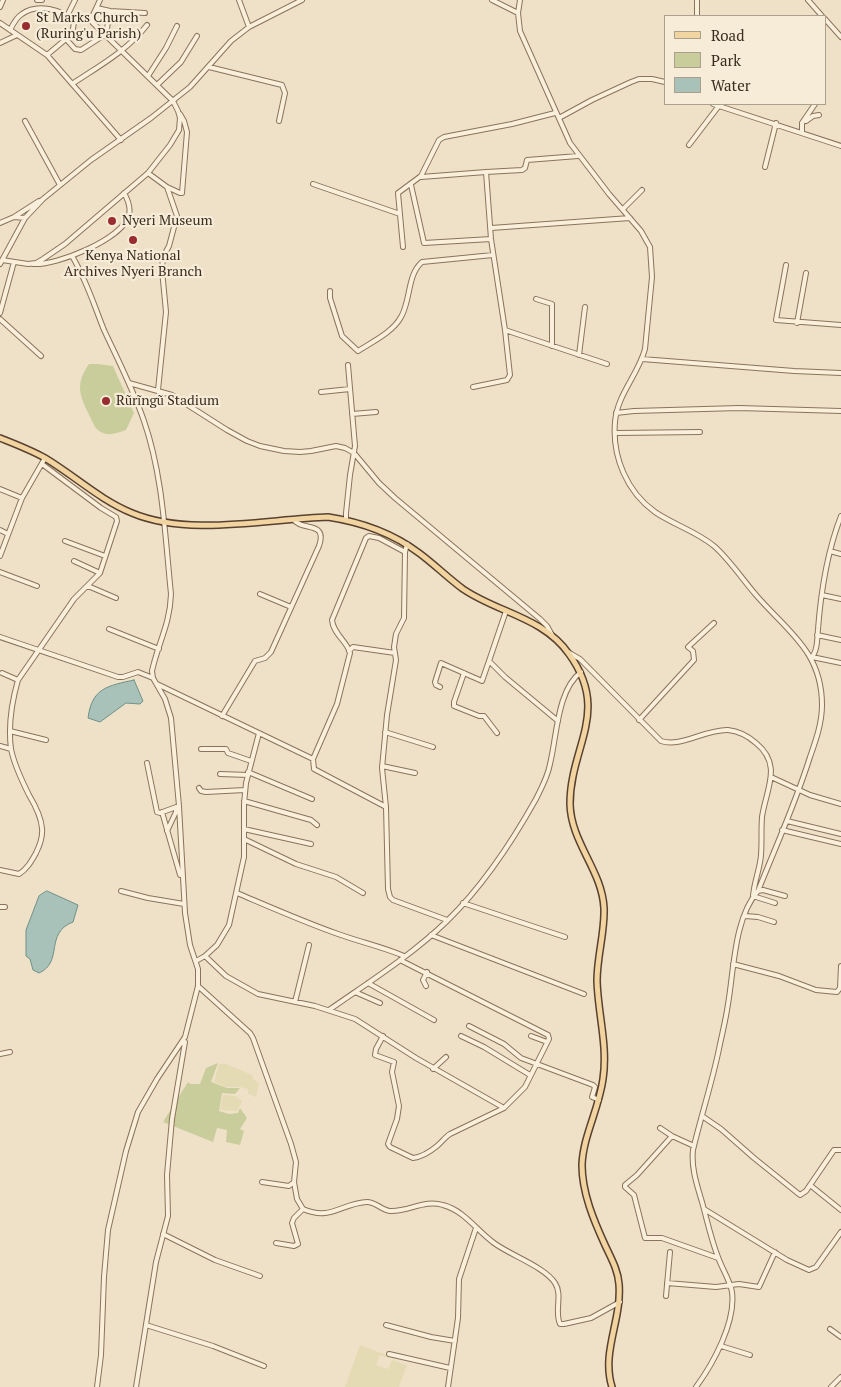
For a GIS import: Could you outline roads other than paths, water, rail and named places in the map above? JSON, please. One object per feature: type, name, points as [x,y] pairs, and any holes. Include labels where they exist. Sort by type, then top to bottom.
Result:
[{"type":"main road","points":[[0,438],[44,458],[101,497],[116,505],[138,515],[164,523],[205,525],[328,517],[346,520],[387,532],[407,544],[467,591],[532,622],[552,635],[568,652],[581,672],[586,690],[588,714],[572,787],[571,812],[576,836],[598,879],[604,906],[597,978],[605,1060],[599,1100],[586,1142],[582,1164],[586,1195],[617,1272],[620,1302],[608,1353],[609,1375],[612,1387]]},
{"type":"street","points":[[0,7],[3,0]]},
{"type":"street","points":[[37,0],[42,0]]},
{"type":"street","points":[[67,16],[75,0]]},
{"type":"street","points":[[100,0],[92,17],[92,22],[173,102],[184,121],[187,132],[182,193],[180,194],[167,187],[148,173]]},
{"type":"street","points":[[240,0],[249,27]]},
{"type":"street","points":[[1,263],[25,218],[43,199],[91,160],[173,102],[190,87],[231,42],[249,27],[302,0]]},
{"type":"street","points":[[492,0],[518,13]]},
{"type":"street","points":[[520,0],[518,13],[520,31],[570,143],[578,156],[645,237],[650,248],[651,293],[646,349],[625,390],[616,413],[616,433],[621,466],[627,482],[655,512],[698,535],[714,547],[758,598],[798,639],[811,657],[818,678],[822,714],[800,790],[758,891],[753,896]]},
{"type":"street","points":[[697,15],[698,0]]},
{"type":"street","points":[[808,0],[821,15]]},
{"type":"street","points":[[10,30],[19,16],[30,10],[48,8],[73,20],[74,25],[66,39],[47,55]]},
{"type":"street","points":[[97,8],[146,13]]},
{"type":"street","points":[[66,39],[75,49],[80,50],[104,35],[107,32],[110,10]]},
{"type":"street","points":[[826,20],[841,37]]},
{"type":"street","points":[[0,23],[47,55],[121,140]]},
{"type":"street","points":[[72,84],[121,52],[140,35],[147,25]]},
{"type":"street","points":[[148,76],[166,48],[176,26]]},
{"type":"street","points":[[0,43],[17,35]]},
{"type":"street","points":[[157,85],[180,62],[197,36]]},
{"type":"street","points":[[209,67],[282,85],[285,92],[279,121]]},
{"type":"street","points":[[559,118],[592,100],[639,79],[664,82]]},
{"type":"street","points":[[76,91],[121,140]]},
{"type":"street","points":[[802,132],[801,126],[815,105]]},
{"type":"street","points":[[689,145],[718,106],[776,123],[841,146]]},
{"type":"street","points":[[28,264],[36,263],[65,244],[148,173],[179,130],[180,118],[178,111]]},
{"type":"street","points":[[403,247],[398,194],[421,177],[441,138],[512,124],[555,113]]},
{"type":"street","points":[[801,126],[809,118],[820,115]]},
{"type":"street","points":[[25,121],[60,185]]},
{"type":"street","points":[[764,167],[776,123]]},
{"type":"street","points":[[421,177],[438,174],[522,170],[525,168],[527,160],[578,156]]},
{"type":"street","points":[[473,387],[509,378],[505,330],[491,239],[486,172]]},
{"type":"street","points":[[312,184],[400,214]]},
{"type":"street","points":[[411,185],[424,243],[491,239]]},
{"type":"street","points":[[158,390],[166,312],[162,270],[163,257],[169,246],[177,216],[167,187]]},
{"type":"street","points":[[623,209],[642,190]]},
{"type":"street","points":[[1,263],[14,262],[43,265],[72,256],[96,245],[121,228],[129,214],[128,203],[124,193]]},
{"type":"street","points":[[0,223],[14,217],[43,199]]},
{"type":"street","points":[[14,217],[25,218]]},
{"type":"street","points":[[491,228],[630,218]]},
{"type":"street","points":[[330,291],[330,298],[342,336],[358,351],[391,329],[399,321],[406,307],[414,273],[422,262],[493,255]]},
{"type":"street","points":[[72,256],[81,271],[144,422],[153,454],[162,501],[171,607],[152,671],[165,699],[171,718],[184,904],[190,945],[198,969],[198,986],[186,1037],[172,1119],[167,1175],[168,1216],[156,1262],[136,1387]]},
{"type":"street","points":[[0,314],[14,262]]},
{"type":"street","points":[[786,265],[776,320],[841,325]]},
{"type":"street","points":[[797,323],[806,273]]},
{"type":"street","points":[[536,299],[552,304],[552,346]]},
{"type":"street","points":[[579,355],[585,307]]},
{"type":"street","points":[[0,318],[41,356]]},
{"type":"street","points":[[505,330],[607,364]]},
{"type":"street","points":[[642,359],[841,373]]},
{"type":"street","points":[[346,520],[346,503],[355,446],[348,365]]},
{"type":"street","points":[[129,383],[172,395],[227,430],[260,446],[300,452],[338,446],[354,453],[379,483],[395,498],[540,619],[552,635]]},
{"type":"street","points":[[321,392],[350,389]]},
{"type":"street","points":[[616,413],[739,408],[841,411]]},
{"type":"street","points":[[352,414],[376,412]]},
{"type":"street","points":[[616,433],[700,432]]},
{"type":"street","points":[[0,556],[22,498],[44,458]]},
{"type":"street","points":[[0,870],[19,874],[25,870],[39,848],[42,838],[42,826],[37,809],[21,776],[12,749],[10,732],[18,680],[69,606],[100,573],[117,523],[116,517],[42,464]]},
{"type":"street","points":[[0,489],[22,498]]},
{"type":"street","points":[[811,657],[815,651],[822,595],[832,541],[841,516]]},
{"type":"street","points":[[222,716],[255,661],[265,658],[271,652],[319,546],[321,537],[318,531],[314,528],[298,525],[293,519]]},
{"type":"street","points":[[0,530],[8,534]]},
{"type":"street","points":[[386,807],[314,769],[313,758],[337,704],[344,682],[350,650],[333,627],[332,620],[366,538],[369,536],[379,538],[405,552]]},
{"type":"street","points":[[65,541],[105,556]]},
{"type":"street","points":[[407,544],[405,552],[404,618],[396,634],[394,647],[396,660],[382,766],[386,807],[388,889],[390,897],[397,902],[448,920]]},
{"type":"street","points":[[830,551],[841,554]]},
{"type":"street","points":[[74,561],[100,573]]},
{"type":"street","points":[[0,572],[36,586]]},
{"type":"street","points":[[88,586],[116,598]]},
{"type":"street","points":[[260,594],[291,607]]},
{"type":"street","points":[[822,595],[841,599]]},
{"type":"street","points":[[440,687],[435,682],[441,663],[482,681],[506,611]]},
{"type":"street","points":[[640,720],[694,660],[693,651],[688,647],[714,623]]},
{"type":"street","points":[[109,629],[159,648]]},
{"type":"street","points":[[817,635],[841,640]]},
{"type":"street","points":[[0,637],[118,677],[138,672],[154,678]]},
{"type":"street","points":[[350,650],[353,648],[395,653]]},
{"type":"street","points":[[568,652],[580,659],[661,741],[677,743],[695,736],[728,730],[739,733],[754,742],[766,753],[770,761],[771,777],[763,814],[761,856],[753,896],[745,916],[733,964],[721,1042],[692,1160],[718,1258],[732,1292],[731,1312],[720,1346],[710,1367],[696,1387]]},
{"type":"street","points":[[811,657],[841,663]]},
{"type":"street","points":[[489,661],[505,677],[558,721]]},
{"type":"street","points":[[329,1010],[400,960],[448,920],[506,849],[537,796],[549,770],[563,702],[570,682],[581,672]]},
{"type":"street","points":[[2,673],[18,680]]},
{"type":"street","points":[[464,673],[454,706],[479,716],[484,716],[497,733]]},
{"type":"street","points":[[157,684],[313,758]]},
{"type":"street","points":[[10,732],[46,740]]},
{"type":"street","points":[[385,732],[433,747]]},
{"type":"street","points":[[196,962],[218,945],[229,924],[244,857],[245,790],[259,733]]},
{"type":"street","points":[[0,746],[12,749]]},
{"type":"street","points":[[201,749],[226,749],[228,753],[251,761]]},
{"type":"street","points":[[147,763],[157,812],[177,807]]},
{"type":"street","points":[[382,766],[416,773]]},
{"type":"street","points":[[220,774],[248,774],[312,800]]},
{"type":"street","points":[[771,777],[810,795],[841,804]]},
{"type":"street","points":[[199,788],[203,792],[245,790]]},
{"type":"street","points":[[244,801],[310,820],[317,825]]},
{"type":"street","points":[[167,832],[177,807]]},
{"type":"street","points":[[162,812],[180,875],[183,875]]},
{"type":"street","points":[[786,821],[841,834]]},
{"type":"street","points":[[244,829],[311,844]]},
{"type":"street","points":[[782,830],[841,844]]},
{"type":"street","points":[[244,839],[296,864],[336,877],[363,893]]},
{"type":"street","points":[[758,891],[763,890],[785,896]]},
{"type":"street","points":[[121,891],[184,904]]},
{"type":"street","points":[[237,893],[340,935],[381,949],[391,950],[404,956]]},
{"type":"street","points":[[753,896],[775,903]]},
{"type":"street","points":[[463,903],[565,937]]},
{"type":"street","points":[[745,916],[758,917],[774,922]]},
{"type":"street","points":[[431,935],[584,994]]},
{"type":"street","points":[[295,1002],[309,945]]},
{"type":"street","points":[[206,956],[226,976],[258,994],[329,1010],[355,1019],[434,1069],[504,1108]]},
{"type":"street","points":[[382,1036],[375,1055],[394,1062],[392,1072],[399,1101],[397,1119],[388,1141],[390,1147],[407,1155],[418,1157],[438,1146],[444,1137],[504,1108],[524,1090],[549,1037],[548,1034],[400,960]]},
{"type":"street","points":[[733,964],[779,976],[816,990],[837,992],[840,988],[841,966]]},
{"type":"street","points":[[426,986],[423,980],[427,972]]},
{"type":"street","points":[[368,983],[434,1020]]},
{"type":"street","points":[[198,986],[250,1033],[253,1038],[291,1144],[296,1162],[294,1182],[297,1199],[303,1210],[326,1214],[365,1202],[373,1203],[388,1211],[428,1203],[440,1204],[460,1213],[495,1244],[530,1263],[550,1277],[555,1282],[558,1294],[558,1319],[560,1324],[591,1318],[620,1302]]},
{"type":"street","points":[[355,992],[380,1004]]},
{"type":"street","points":[[469,1026],[504,1044],[521,1058],[593,1085],[592,1097],[599,1100]]},
{"type":"street","points":[[461,1036],[484,1047],[530,1075]]},
{"type":"street","points":[[531,1036],[547,1042]]},
{"type":"street","points":[[97,1387],[101,1356],[104,1263],[108,1230],[126,1151],[141,1106],[186,1037]]},
{"type":"street","points":[[0,1054],[10,1052]]},
{"type":"street","points":[[434,1069],[446,1057]]},
{"type":"street","points":[[702,1116],[721,1129],[754,1158],[802,1195],[834,1150],[841,1150]]},
{"type":"street","points":[[660,1128],[694,1146]]},
{"type":"street","points":[[672,1136],[625,1187],[634,1195],[645,1238],[662,1238],[718,1258]]},
{"type":"street","points":[[262,1182],[288,1186],[294,1182]]},
{"type":"street","points":[[810,1185],[841,1210]]},
{"type":"street","points":[[704,1208],[805,1269],[811,1270],[816,1267],[841,1232]]},
{"type":"street","points":[[276,1243],[294,1246],[298,1244],[292,1223],[294,1218],[303,1210]]},
{"type":"street","points":[[448,1387],[455,1341],[459,1279],[476,1228]]},
{"type":"street","points":[[163,1234],[215,1260],[260,1276]]},
{"type":"street","points":[[666,1296],[670,1252]]},
{"type":"street","points":[[667,1283],[716,1287],[738,1284],[759,1287],[775,1252]]},
{"type":"street","points":[[146,1325],[213,1346],[264,1366]]},
{"type":"street","points":[[386,1325],[431,1337],[455,1341]]},
{"type":"street","points":[[830,1329],[841,1337]]},
{"type":"street","points":[[720,1346],[750,1356]]},
{"type":"street","points":[[389,1354],[450,1368]]},
{"type":"street","points":[[831,1387],[841,1377]]},
{"type":"water","points":[[134,680],[143,701],[140,704],[126,703],[100,722],[88,718],[93,700],[97,694],[116,684]]},
{"type":"water","points":[[47,891],[78,905],[73,922],[64,927],[59,933],[51,962],[39,973],[33,970],[30,959],[26,956],[26,930],[39,896]]},
{"type":"place","name":"St Marks Church (Ruring'u Parish)","points":[[26,26]]},
{"type":"place","name":"Nyeri Museum","points":[[112,221]]},
{"type":"place","name":"Kenya National Archives Nyeri Branch","points":[[133,240]]},
{"type":"place","name":"Rũrĩngũ Stadium","points":[[106,401]]}]
